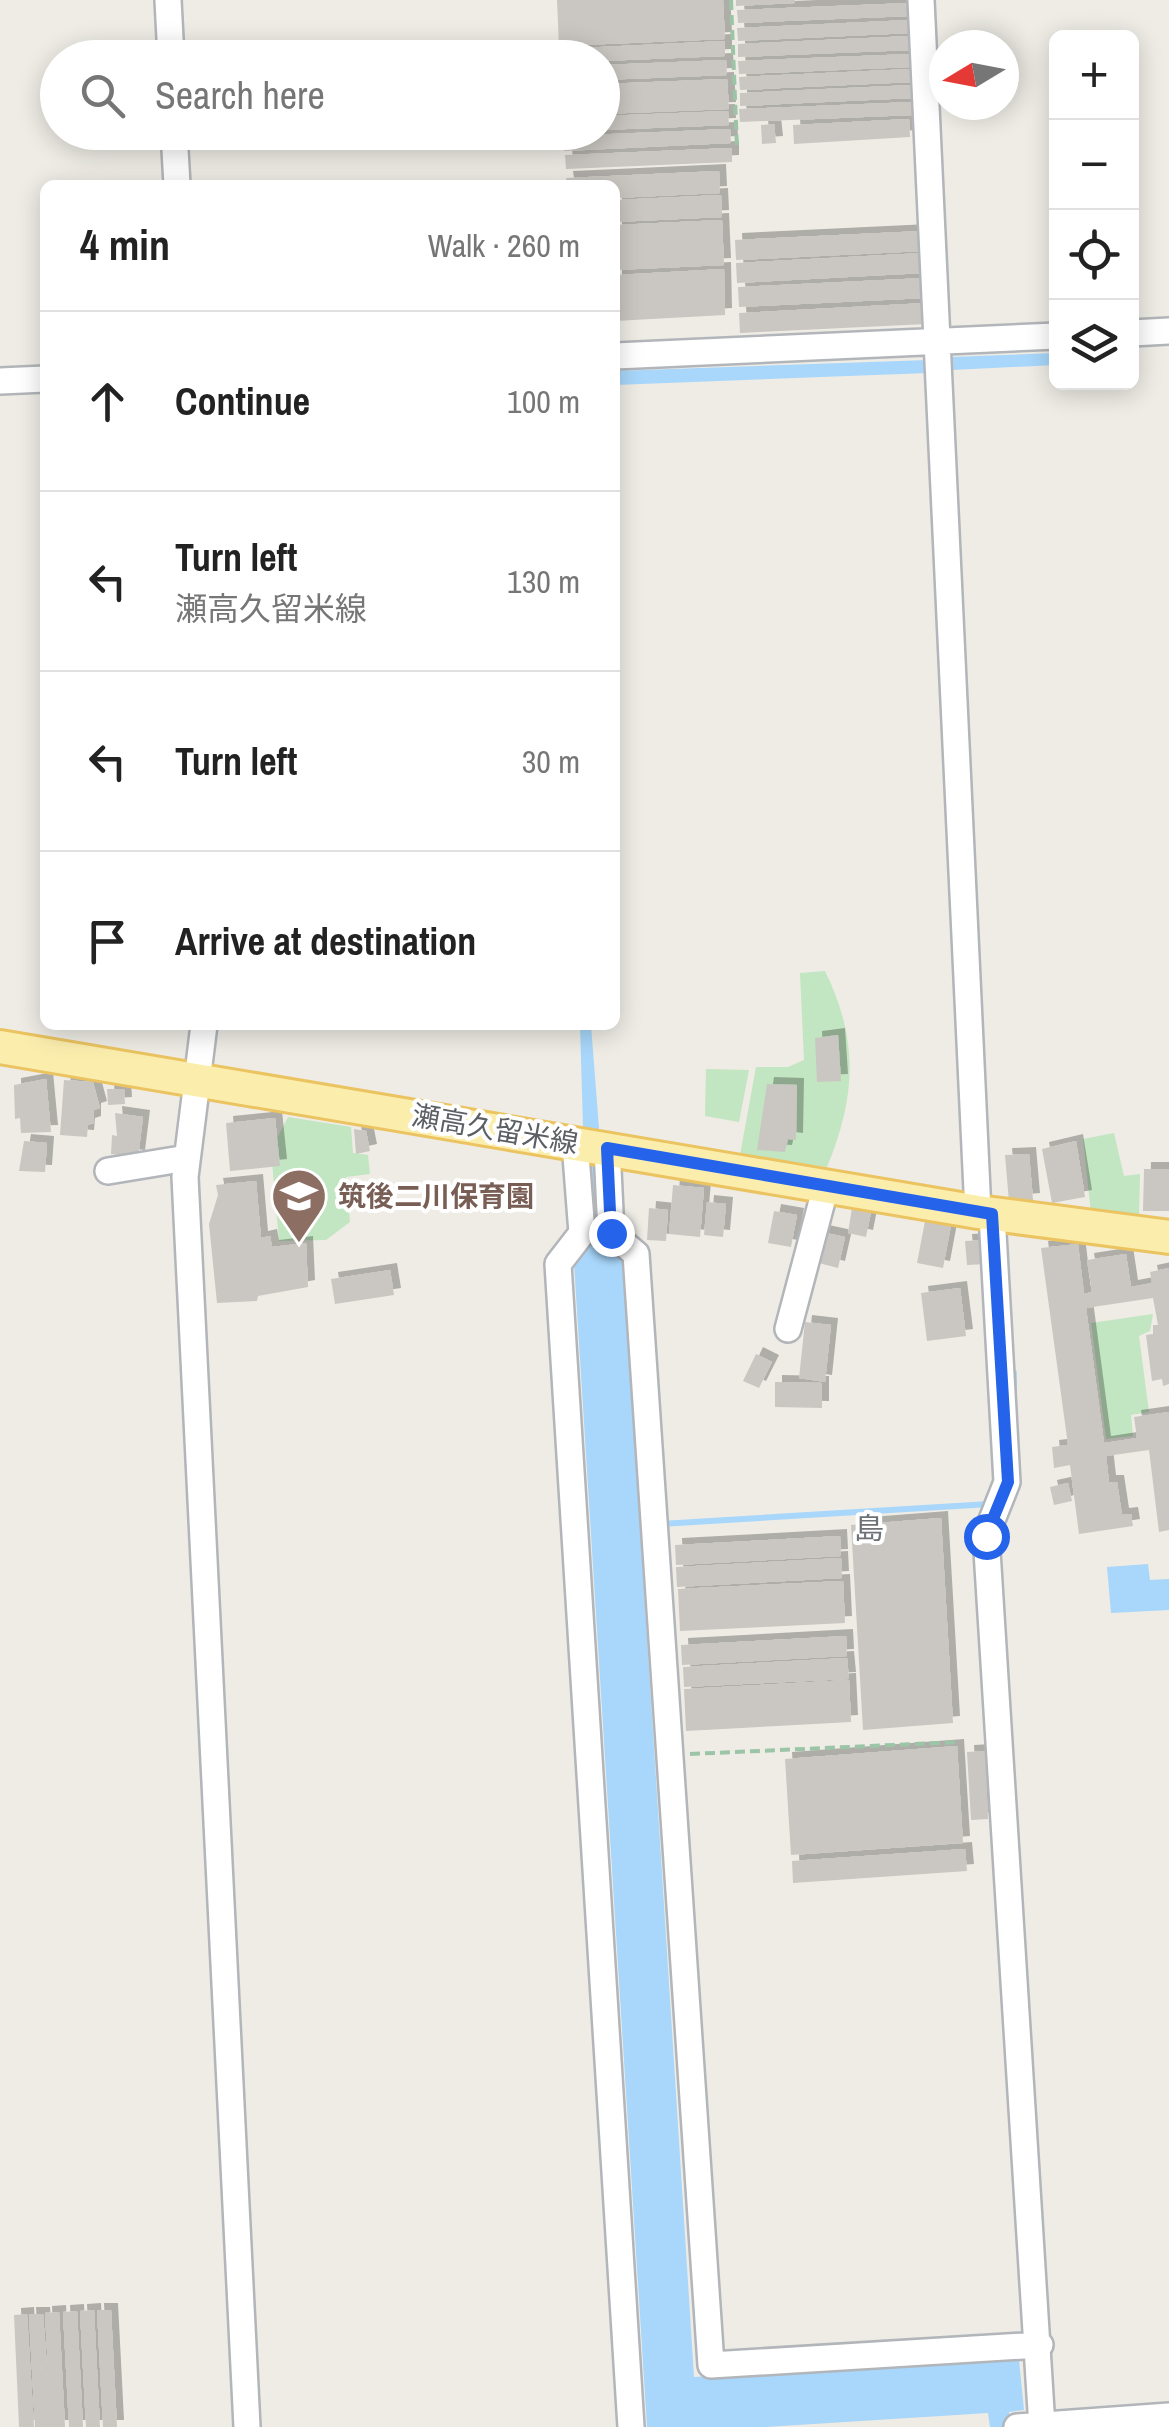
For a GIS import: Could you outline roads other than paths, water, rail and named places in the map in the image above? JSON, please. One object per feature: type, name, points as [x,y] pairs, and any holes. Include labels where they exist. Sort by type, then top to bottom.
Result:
[{"type":"main road","name":"瀬高久留米線","points":[[0,1047],[985,1213],[1169,1237]]},
{"type":"street","points":[[168,0],[170,40]]},
{"type":"street","points":[[921,0],[985,1213],[1008,1482],[986,1536],[1040,2345],[1030,2426],[1169,2416]]},
{"type":"street","points":[[175,150],[177,180]]},
{"type":"street","points":[[1139,333],[1169,331]]},
{"type":"street","points":[[620,356],[1049,336]]},
{"type":"street","points":[[0,381],[40,379]]},
{"type":"street","points":[[203,1030],[186,1158],[247,2427]]},
{"type":"street","points":[[591,1145],[611,1233],[636,1254],[710,2365],[1040,2345]]},
{"type":"street","points":[[591,1145],[582,1233],[558,1264],[632,2427]]},
{"type":"street","points":[[108,1171],[186,1158]]},
{"type":"street","points":[[788,1329],[826,1186]]},
{"type":"water","points":[[1049,353],[1049,365],[951,370],[950,357]]},
{"type":"water","points":[[928,360],[928,373],[620,385],[620,371]]},
{"type":"water","points":[[580,1030],[591,1030],[601,1154],[623,1259],[694,2377],[1019,2360],[1024,2410],[1009,2412],[1009,2427],[990,2427],[988,2413],[766,2427],[647,2427],[574,1263],[592,1243],[584,1161]]},
{"type":"water","points":[[1148,1564],[1150,1580],[1169,1579],[1169,1610],[1111,1613],[1107,1567]]},
{"type":"waterway","points":[[1014,1373],[1014,1397]]},
{"type":"waterway","points":[[661,1524],[990,1504]]},
{"type":"place","name":"筑後二川保育園","points":[[299,1245]]},
{"type":"district","name":"島","points":[[869,1529]]}]
